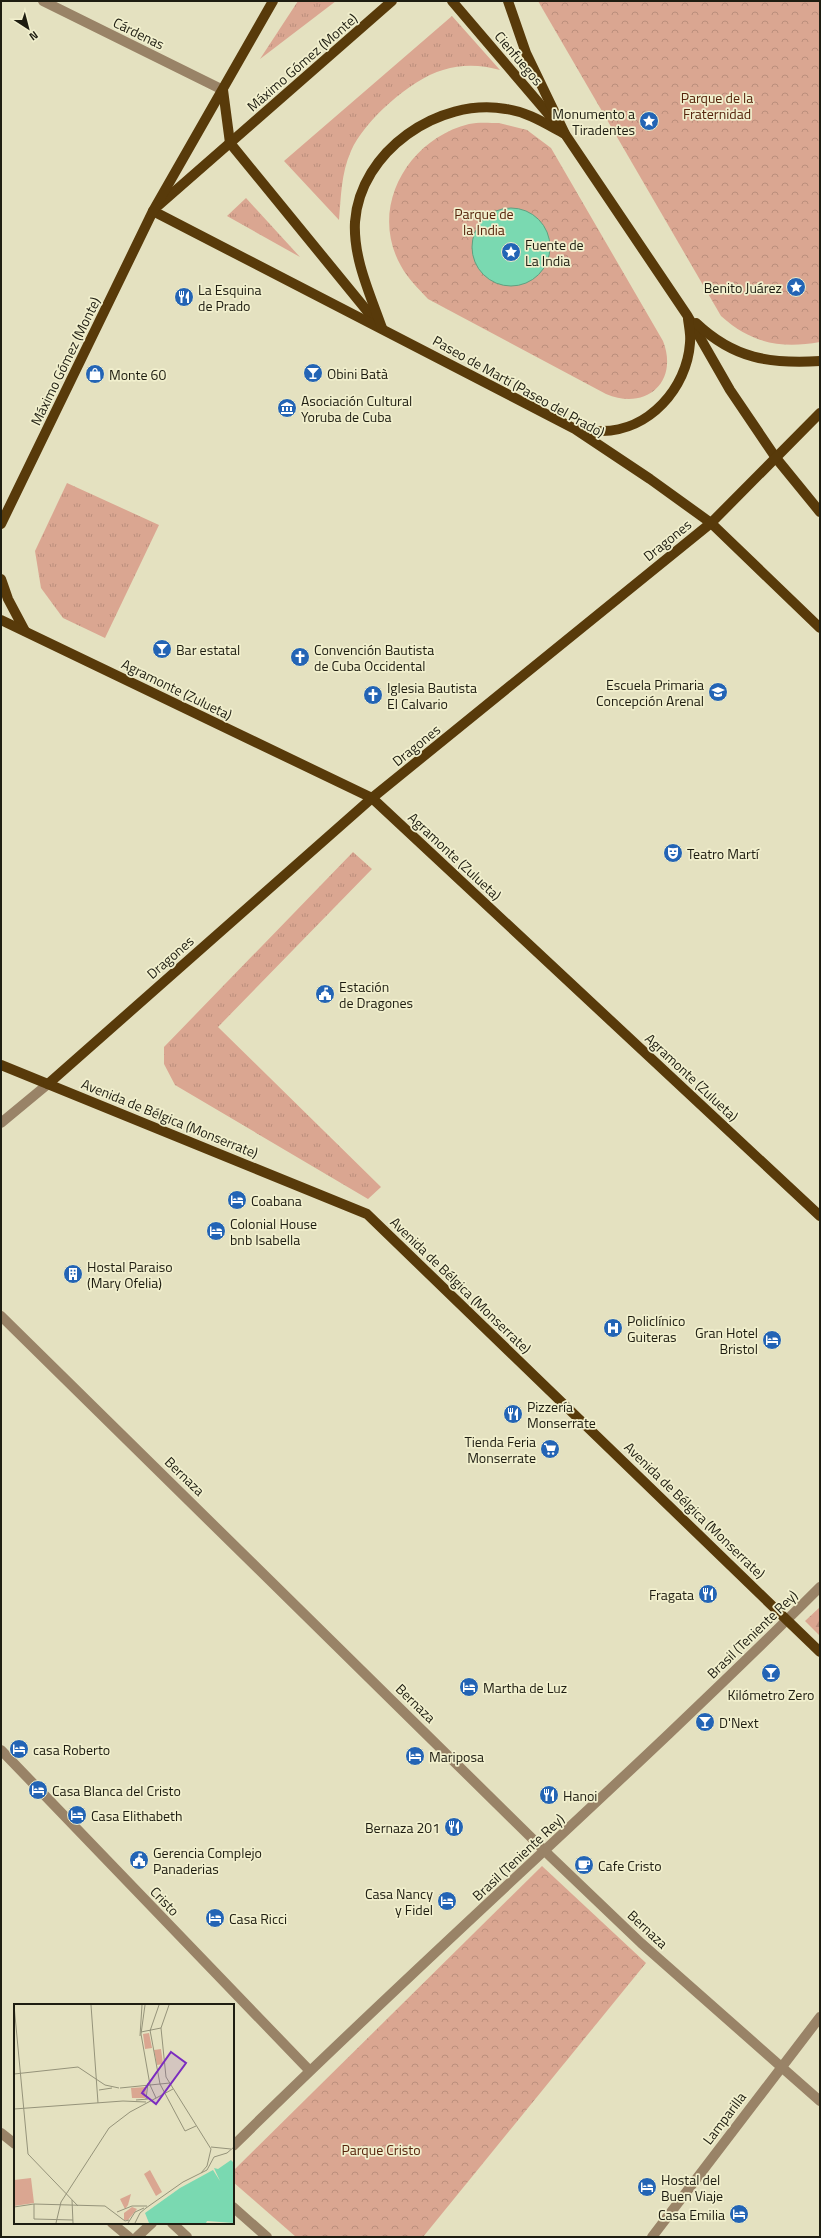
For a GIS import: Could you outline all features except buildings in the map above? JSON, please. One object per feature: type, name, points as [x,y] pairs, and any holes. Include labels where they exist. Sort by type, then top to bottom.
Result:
[{"type":"main road","name":"Máximo Gómez (Monte)","points":[[1,524],[153,211],[273,1]]},
{"type":"main road","name":"Máximo Gómez (Monte)","points":[[153,211],[392,1]]},
{"type":"main road","name":"Cienfuegos","points":[[452,1],[565,134]]},
{"type":"main road","points":[[508,1],[526,53],[565,134],[687,315],[730,390],[776,458],[820,512]]},
{"type":"main road","name":"Máximo Gómez (Monte)","points":[[223,90],[230,143]]},
{"type":"main road","points":[[382,328],[356,248],[355,222],[362,191],[381,159],[403,137],[436,118],[460,110],[483,107],[507,109],[529,115],[565,134]]},
{"type":"main road","name":"Paseo de Martí (Paseo del Prado)","points":[[230,143],[382,328],[575,429],[650,479],[711,523],[820,628]]},
{"type":"main road","points":[[153,211],[382,328]]},
{"type":"main road","points":[[687,315],[712,339],[735,351],[759,358],[783,362],[820,361]]},
{"type":"main road","points":[[575,429],[603,432],[629,426],[653,413],[673,394],[685,369],[690,342],[687,315]]},
{"type":"main road","name":"Dragones","points":[[48,1084],[372,798],[711,523],[820,413]]},
{"type":"main road","points":[[1,579],[8,599],[25,631]]},
{"type":"main road","name":"Agramonte (Zulueta)","points":[[1,620],[372,798],[820,1216]]},
{"type":"main road","name":"Avenida de Bélgica (Monserrate)","points":[[1,1065],[367,1214],[788,1619],[820,1652]]},
{"type":"street","name":"Cárdenas","points":[[43,1],[223,90]]},
{"type":"street","points":[[1,1123],[48,1084]]},
{"type":"street","name":"Bernaza","points":[[1,1316],[641,1942],[820,2101]]},
{"type":"street","name":"Brasil (Teniente Rey)","points":[[234,2145],[309,2070],[546,1850],[820,1587]]},
{"type":"street","name":"Cristo","points":[[1,1750],[309,2070]]},
{"type":"street","name":"Lamparilla","points":[[652,2237],[781,2066],[820,2017]]},
{"type":"street","points":[[1,2133],[14,2143]]},
{"type":"street","points":[[234,2208],[268,2237]]},
{"type":"street","points":[[113,2224],[129,2237]]},
{"type":"street","points":[[136,2237],[151,2224]]},
{"type":"street","points":[[173,2224],[187,2237]]},
{"type":"green space","points":[[298,1],[336,1],[260,59]]},
{"type":"green space","name":"Parque de la Fraternidad","points":[[538,1],[820,1],[820,342],[792,345],[767,342],[744,332],[721,316]]},
{"type":"green space","points":[[452,16],[500,70],[472,66],[443,70],[417,82],[377,115],[357,139],[348,159],[343,177],[339,220],[284,161]]},
{"type":"green space","name":"Parque de la India","points":[[473,123],[499,123],[527,130],[551,148],[663,341],[667,356],[663,380],[656,389],[646,396],[634,399],[621,398],[606,394],[428,299],[410,279],[401,266],[392,244],[389,221],[392,200],[400,179],[412,160],[428,144],[447,132]]},
{"type":"green space","points":[[246,198],[300,257],[227,216]]},
{"type":"green space","points":[[67,483],[159,525],[105,638],[63,618],[41,588],[35,551]]},
{"type":"green space","points":[[353,852],[372,869],[218,1027],[381,1187],[368,1199],[175,1085],[164,1064],[164,1047]]},
{"type":"green space","points":[[820,1607],[820,1636],[805,1621]]},
{"type":"green space","name":"Parque Cristo","points":[[542,1866],[646,1963],[423,2237],[296,2237],[234,2183],[234,2170]]},
{"type":"shaded area","name":"Fuente de La India","points":[[511,208],[526,211],[538,220],[547,232],[550,247],[547,262],[538,274],[526,283],[511,286],[496,283],[484,274],[475,262],[472,247],[475,232],[484,220],[496,211]]},
{"type":"place","name":"Monumento a Tiradentes","points":[[649,121]]},
{"type":"place","name":"Fuente de La India","points":[[511,252]]},
{"type":"place","name":"Benito Juárez","points":[[796,287]]},
{"type":"place","name":"La Esquina de Prado","points":[[184,297]]},
{"type":"place","name":"Obini Batà","points":[[313,373]]},
{"type":"place","name":"Monte 60","points":[[95,374]]},
{"type":"place","name":"Asociación Cultural Yoruba de Cuba","points":[[287,408]]},
{"type":"place","name":"Bar estatal","points":[[162,649]]},
{"type":"place","name":"Convención Bautista de Cuba Occidental","points":[[300,657]]},
{"type":"place","name":"Escuela Primaria Concepción Arenal","points":[[718,692]]},
{"type":"place","name":"Iglesia Bautista El Calvario","points":[[373,695]]},
{"type":"place","name":"Teatro Martí","points":[[673,853]]},
{"type":"place","name":"Estación de Dragones","points":[[325,994]]},
{"type":"place","name":"Coabana","points":[[237,1200]]},
{"type":"place","name":"Colonial House bnb Isabella","points":[[216,1231]]},
{"type":"place","name":"Hostal Paraiso (Mary Ofelia)","points":[[73,1274]]},
{"type":"place","name":"Policlínico Guiteras","points":[[613,1328]]},
{"type":"place","name":"Gran Hotel Bristol","points":[[772,1340]]},
{"type":"place","name":"Pizzería Monserrate","points":[[513,1414]]},
{"type":"place","name":"Tienda Feria Monserrate","points":[[550,1449]]},
{"type":"place","name":"Fragata","points":[[708,1594]]},
{"type":"place","name":"Kilómetro Zero","points":[[771,1673]]},
{"type":"place","name":"Martha de Luz","points":[[469,1687]]},
{"type":"place","name":"D'Next","points":[[705,1722]]},
{"type":"place","name":"casa Roberto","points":[[19,1749]]},
{"type":"place","name":"Mariposa","points":[[415,1756]]},
{"type":"place","name":"Casa Blanca del Cristo","points":[[38,1790]]},
{"type":"place","name":"Hanoi","points":[[549,1795]]},
{"type":"place","name":"Casa Elithabeth","points":[[77,1815]]},
{"type":"place","name":"Bernaza 201","points":[[454,1827]]},
{"type":"place","name":"Gerencia Complejo Panaderias","points":[[139,1860]]},
{"type":"place","name":"Cafe Cristo","points":[[584,1865]]},
{"type":"place","name":"Casa Nancy y Fidel","points":[[447,1901]]},
{"type":"place","name":"Casa Ricci","points":[[215,1918]]},
{"type":"place","name":"Hostal del Buen Viaje","points":[[647,2187]]},
{"type":"place","name":"Casa Emilia","points":[[739,2214]]}]
